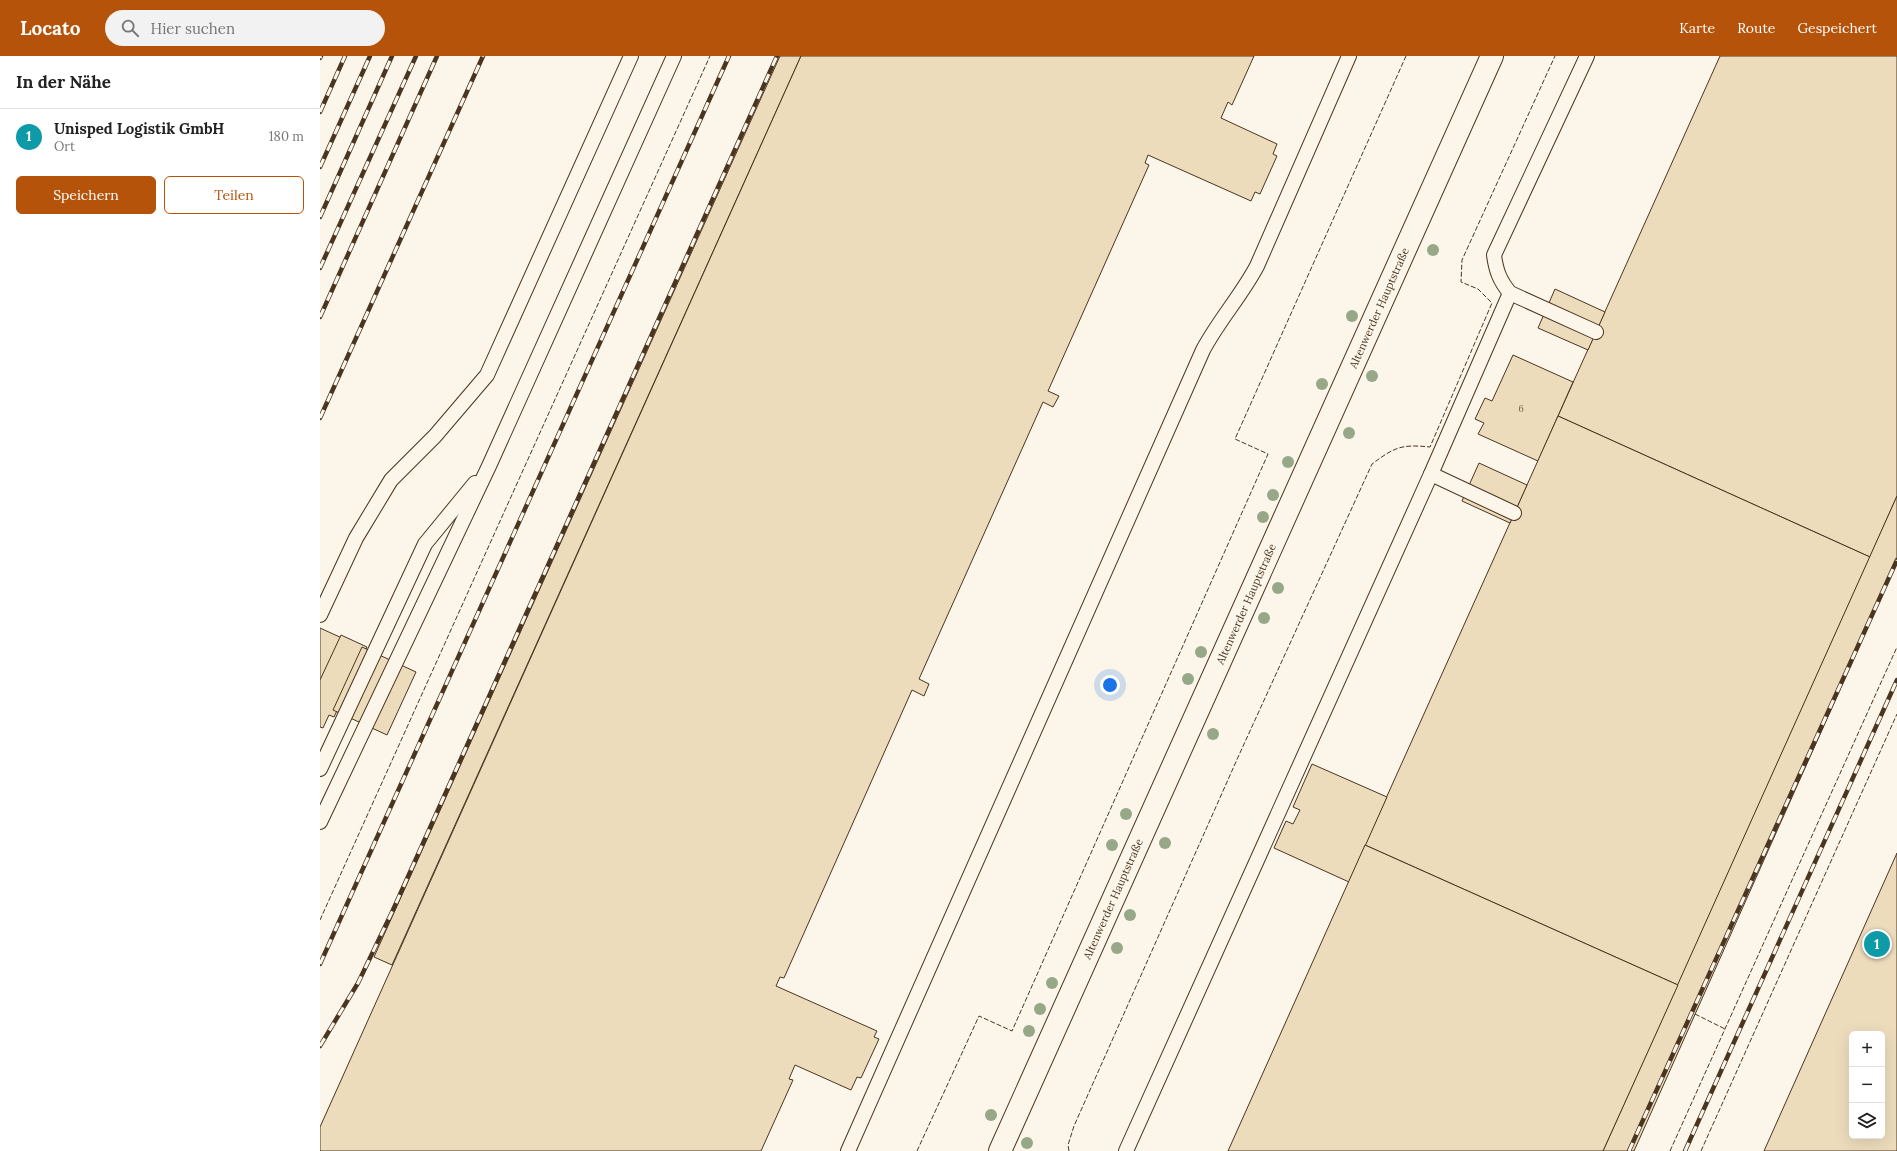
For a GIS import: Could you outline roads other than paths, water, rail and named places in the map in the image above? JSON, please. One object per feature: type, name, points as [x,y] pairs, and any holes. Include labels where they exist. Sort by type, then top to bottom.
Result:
[{"type":"street","name":"Altenwerder Hauptstraße","points":[[1000,1151],[1492,56]]},
{"type":"lane","points":[[320,615],[356,538],[391,480],[435,436],[487,375],[631,56]]},
{"type":"lane","points":[[320,822],[489,466],[674,56]]},
{"type":"lane","points":[[848,1151],[1203,350],[1215,327],[1244,289],[1257,266],[1349,56]]},
{"type":"lane","points":[[1587,56],[1494,256],[1498,276],[1510,293],[1596,332]]},
{"type":"lane","points":[[1126,1151],[1431,474],[1510,293]]},
{"type":"lane","points":[[320,769],[425,544],[489,466]]},
{"type":"lane","points":[[1431,474],[1514,513]]},
{"type":"railway","points":[[320,112],[345,56]]},
{"type":"railway","points":[[320,167],[370,56]]},
{"type":"railway","points":[[320,217],[392,56]]},
{"type":"railway","points":[[320,268],[416,56]]},
{"type":"railway","points":[[320,317],[437,56]]},
{"type":"railway","points":[[320,418],[483,56]]},
{"type":"railway","points":[[320,964],[729,56]]},
{"type":"railway","points":[[320,1046],[358,983],[393,910],[777,56]]},
{"type":"railway","points":[[1629,1151],[1897,560]]},
{"type":"railway","points":[[1685,1151],[1897,680]]},
{"type":"place","name":"Unisped Logistik GmbH","points":[[1877,944]]}]
